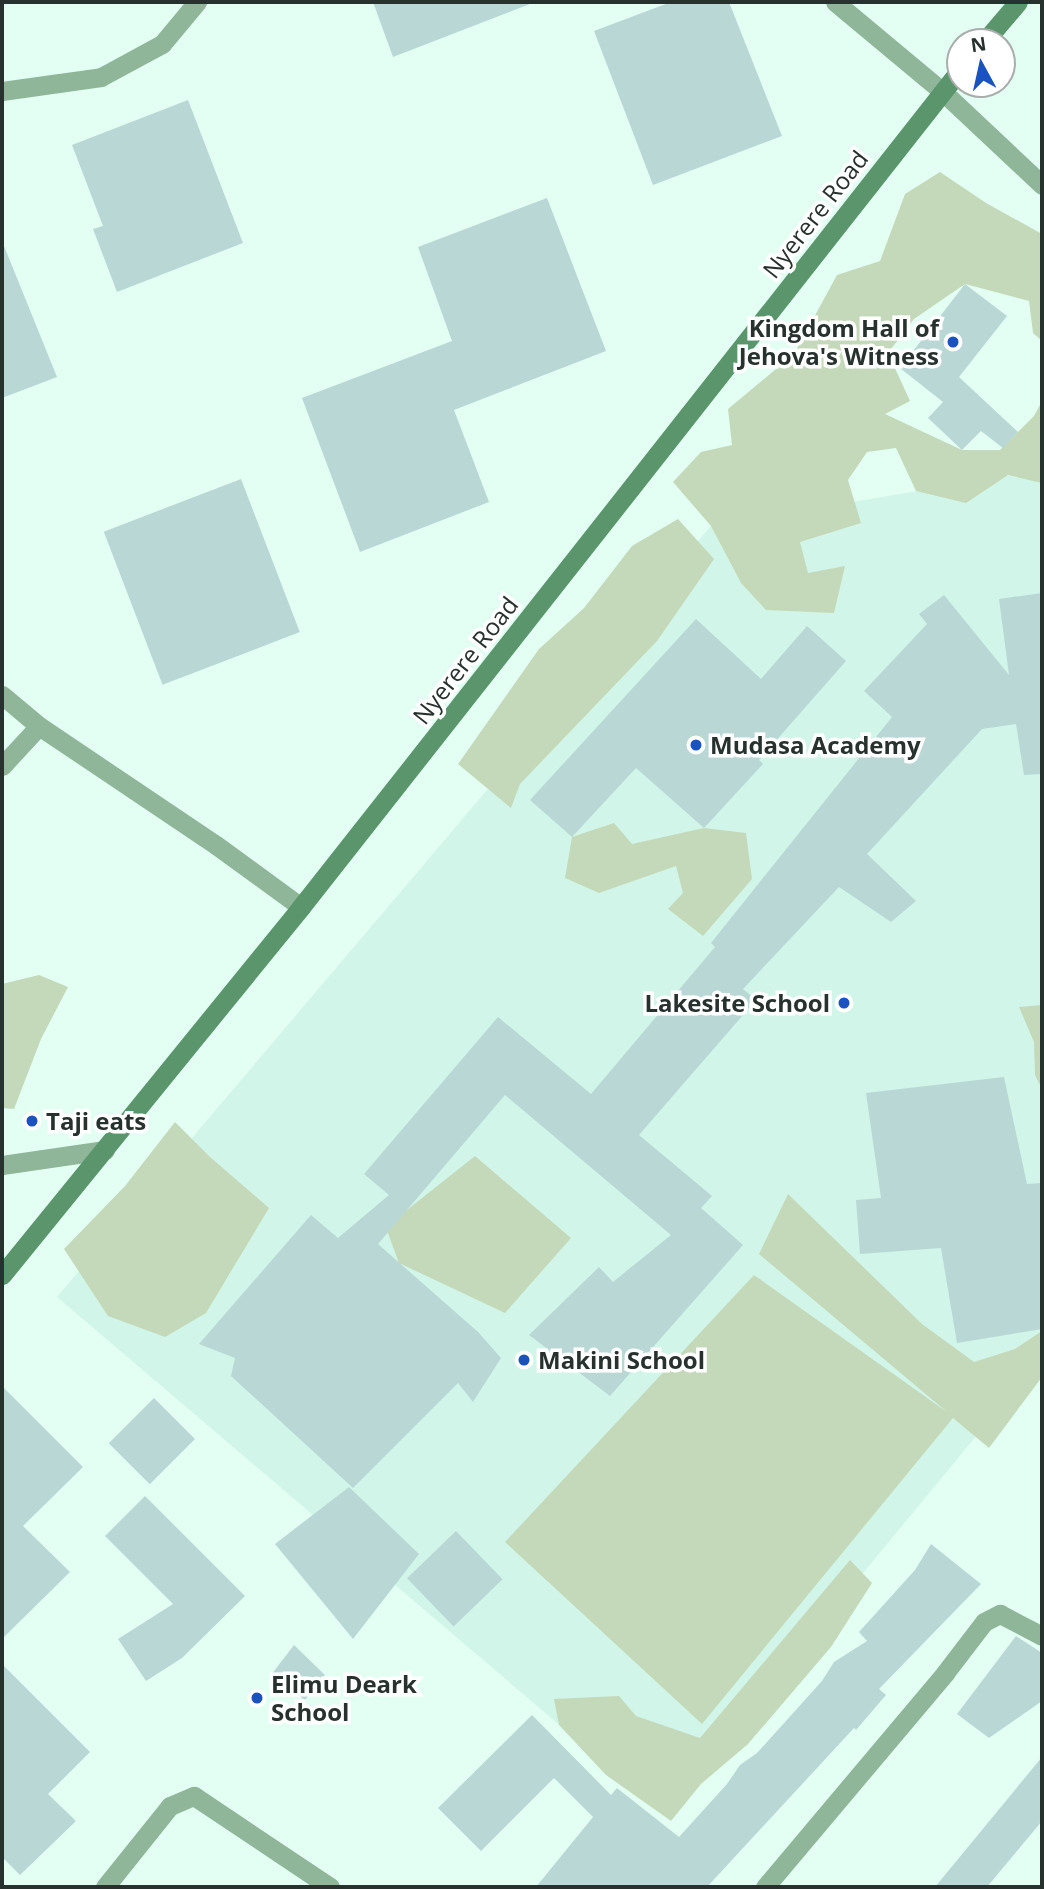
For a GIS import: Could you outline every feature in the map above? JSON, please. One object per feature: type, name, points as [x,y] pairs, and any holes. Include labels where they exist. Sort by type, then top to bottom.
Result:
[{"type":"main road","points":[[996,28],[1018,2]]},
{"type":"main road","name":"Nyerere Road","points":[[2,1275],[301,907],[946,87]]},
{"type":"street","points":[[2,91],[101,77],[162,44],[197,2]]},
{"type":"street","points":[[835,2],[942,92],[1042,185]]},
{"type":"street","points":[[2,695],[39,726],[216,845],[301,907]]},
{"type":"street","points":[[2,766],[39,726]]},
{"type":"street","points":[[2,1165],[105,1150]]},
{"type":"street","points":[[765,1887],[945,1673],[984,1622],[1000,1614],[1042,1636]]},
{"type":"street","points":[[105,1887],[170,1805],[194,1796],[330,1887]]},
{"type":"shaded area","points":[[940,172],[986,203],[1042,234],[1042,341],[1033,333],[1029,301],[965,284],[914,319],[888,353],[910,401],[885,414],[962,450],[1000,450],[1034,416],[1042,401],[1042,483],[1008,475],[966,503],[916,491],[896,448],[867,452],[848,480],[861,523],[800,542],[808,573],[845,566],[834,613],[766,610],[741,583],[711,526],[673,482],[701,452],[732,445],[728,409],[794,354],[837,275],[880,261],[905,194]]},
{"type":"shaded area","points":[[1042,470],[1042,1350],[987,1423],[664,1814],[57,1297],[711,526]]},
{"type":"shaded area","points":[[678,519],[714,559],[657,641],[520,784],[511,808],[458,764],[539,649],[584,608],[632,546]]},
{"type":"shaded area","points":[[614,823],[632,844],[704,828],[746,833],[752,879],[703,936],[668,909],[683,893],[676,866],[599,893],[565,878],[572,837]]},
{"type":"shaded area","points":[[39,975],[68,987],[41,1039],[14,1109],[2,1108],[2,984]]},
{"type":"shaded area","points":[[1042,1005],[1042,1089],[1035,1075],[1034,1042],[1019,1007]]},
{"type":"shaded area","points":[[175,1122],[210,1157],[269,1208],[206,1313],[165,1337],[108,1316],[64,1249],[125,1186]]},
{"type":"shaded area","points":[[475,1156],[571,1238],[505,1313],[399,1263],[382,1217],[407,1210]]},
{"type":"shaded area","points":[[788,1194],[922,1324],[974,1362],[1015,1349],[1042,1331],[1042,1377],[989,1448],[953,1418],[702,1724],[505,1542],[754,1275],[947,1412],[759,1254]]},
{"type":"shaded area","points":[[850,1560],[872,1583],[831,1647],[748,1744],[701,1784],[671,1821],[606,1775],[559,1725],[554,1699],[619,1696],[636,1716],[700,1738]]},
{"type":"building","points":[[373,2],[530,2],[530,4],[393,57]]},
{"type":"building","points":[[671,2],[729,2],[782,136],[653,185],[594,31]]},
{"type":"building","points":[[188,100],[243,243],[117,292],[93,229],[103,226],[72,145]]},
{"type":"building","points":[[547,198],[606,351],[454,410],[489,502],[360,552],[302,398],[452,341],[418,247]]},
{"type":"building","points":[[4,246],[57,377],[2,398],[2,247]]},
{"type":"building","name":"Kingdom Hall of Jehova's Witness","points":[[965,284],[1007,316],[959,377],[1018,432],[1003,448],[981,431],[962,450],[928,418],[943,402],[900,368]]},
{"type":"building","points":[[241,479],[300,632],[163,685],[104,532]]},
{"type":"building","points":[[1042,593],[1042,774],[1024,775],[1016,724],[982,729],[867,854],[916,901],[891,922],[839,887],[743,989],[756,1000],[639,1135],[712,1196],[701,1208],[743,1245],[610,1396],[529,1335],[599,1267],[613,1282],[671,1235],[505,1095],[378,1244],[478,1332],[501,1358],[473,1402],[458,1383],[353,1488],[231,1376],[235,1358],[199,1344],[311,1215],[338,1238],[389,1195],[364,1174],[498,1017],[591,1094],[715,947],[711,943],[892,717],[864,691],[927,624],[919,614],[944,595],[1009,675],[999,599]]},
{"type":"building","points":[[696,619],[761,679],[807,626],[846,661],[759,760],[763,764],[704,828],[636,768],[572,837],[530,800]]},
{"type":"building","points":[[1004,1077],[1027,1184],[1042,1183],[1042,1329],[957,1343],[941,1248],[860,1254],[856,1200],[881,1198],[866,1093]]},
{"type":"building","points":[[2,1386],[83,1467],[23,1526],[70,1572],[2,1639]]},
{"type":"building","points":[[154,1398],[195,1439],[150,1484],[109,1443]]},
{"type":"building","points":[[349,1487],[419,1554],[353,1639],[275,1544]]},
{"type":"building","points":[[145,1496],[245,1596],[182,1658],[146,1681],[118,1639],[173,1604],[105,1536]]},
{"type":"building","points":[[456,1531],[503,1579],[454,1626],[407,1578]]},
{"type":"building","points":[[931,1544],[981,1584],[879,1689],[886,1695],[856,1730],[854,1728],[707,1887],[536,1887],[593,1817],[554,1778],[481,1851],[438,1808],[532,1715],[611,1795],[617,1788],[679,1837],[727,1784],[740,1765],[757,1753],[822,1681],[834,1662],[867,1641],[859,1632],[915,1570]]},
{"type":"building","points":[[1016,1636],[1042,1653],[1042,1701],[989,1738],[957,1714]]},
{"type":"building","points":[[294,1645],[325,1675],[305,1700],[271,1675]]},
{"type":"building","points":[[2,1664],[90,1752],[48,1794],[76,1821],[20,1875],[2,1857]]},
{"type":"building","points":[[1042,1757],[1042,1821],[987,1887],[935,1887]]},
{"type":"place","name":"Kingdom Hall of Jehova's Witness","points":[[953,342]]},
{"type":"place","name":"Mudasa Academy","points":[[696,745]]},
{"type":"place","name":"Lakesite School","points":[[844,1003]]},
{"type":"place","name":"Taji eats","points":[[32,1121]]},
{"type":"place","name":"Makini School","points":[[524,1360]]},
{"type":"place","name":"Elimu Deark School","points":[[257,1698]]}]
